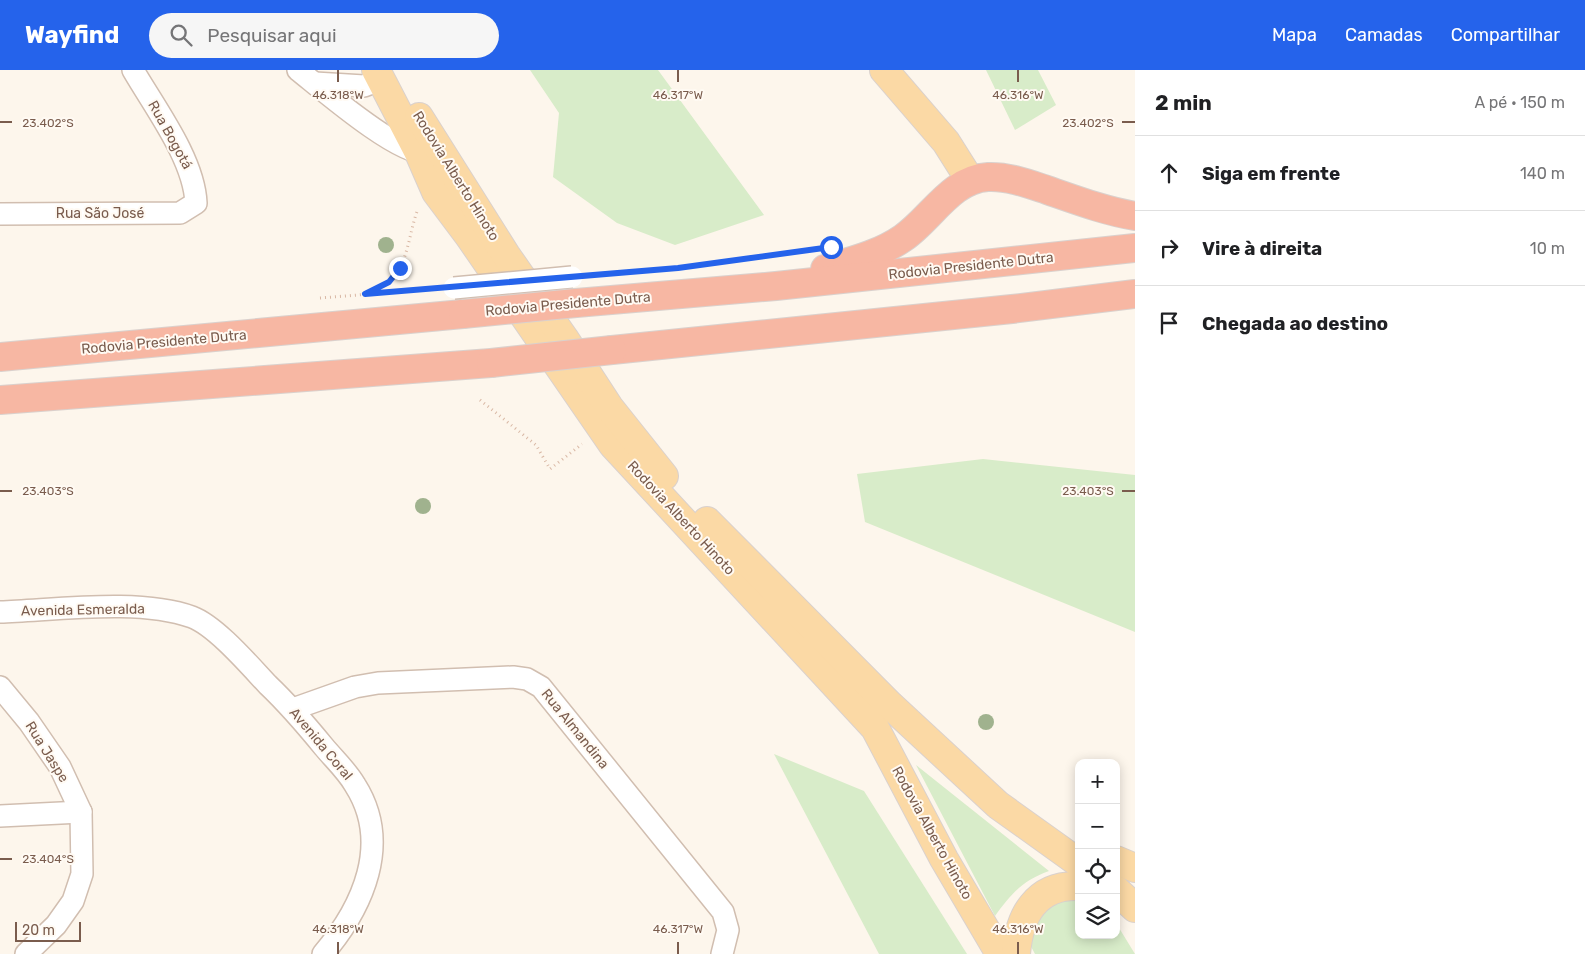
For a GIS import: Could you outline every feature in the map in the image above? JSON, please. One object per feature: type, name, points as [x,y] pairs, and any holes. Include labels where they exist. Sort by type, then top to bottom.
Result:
[{"type":"highway","points":[[776,286],[876,252],[894,244],[905,237],[943,200],[970,180],[988,177],[1019,181],[1135,216]]},
{"type":"highway","name":"Rodovia Presidente Dutra","points":[[0,357],[463,314],[574,290],[776,286],[1135,248]]},
{"type":"highway","points":[[0,400],[491,363],[1012,310],[1135,294]]},
{"type":"main road","points":[[884,70],[946,142],[970,180]]},
{"type":"main road","name":"Rodovia Alberto Hinoto","points":[[384,73],[429,152],[506,255],[609,407],[669,482],[890,705],[998,805],[1075,860]]},
{"type":"main road","name":"Rodovia Alberto Hinoto","points":[[429,152],[436,192],[469,236],[613,445],[875,728],[944,859],[1000,954]]},
{"type":"main road","points":[[998,805],[1075,839]]},
{"type":"main road","points":[[1120,862],[1135,868]]},
{"type":"main road","points":[[1016,954],[1020,923],[1035,902],[1058,888],[1075,886]]},
{"type":"street","name":"Rua Bogotá","points":[[133,70],[188,165],[195,185],[196,203]]},
{"type":"street","points":[[298,70],[391,141],[429,152]]},
{"type":"street","points":[[315,83],[364,86],[384,73]]},
{"type":"street","name":"Rua São José","points":[[0,214],[180,213],[196,203]]},
{"type":"street","points":[[454,288],[574,290]]},
{"type":"street","name":"Avenida Esmeralda","points":[[0,612],[133,607],[167,609]]},
{"type":"street","name":"Avenida Coral","points":[[167,609],[194,618],[220,636],[293,709],[355,785],[367,810],[374,843],[369,876],[354,912],[323,954]]},
{"type":"street","name":"Rua Almandina","points":[[293,709],[355,686],[378,683],[513,677],[527,679],[541,686],[723,912],[728,930],[722,954]]},
{"type":"street","name":"Rua Jaspe","points":[[0,687],[29,722],[60,767],[81,812],[82,874],[72,901],[56,925],[26,954]]},
{"type":"street","points":[[0,816],[81,812]]},
{"type":"path","points":[[365,294],[389,282],[400,268],[411,224],[419,206]]},
{"type":"path","points":[[696,266],[813,250]]},
{"type":"path","points":[[320,298],[454,288]]},
{"type":"path","points":[[480,400],[536,445],[550,468],[585,442]]},
{"type":"green space","points":[[530,70],[658,70],[764,215],[675,245],[617,223],[553,177],[559,113]]},
{"type":"green space","points":[[986,70],[1038,70],[1056,105],[1015,130]]},
{"type":"green space","points":[[983,459],[1135,475],[1135,632],[865,522],[857,474]]},
{"type":"green space","points":[[774,754],[864,791],[967,954],[879,954]]},
{"type":"green space","points":[[916,765],[1049,871],[1032,879],[1018,889],[995,916]]},
{"type":"green space","points":[[1075,897],[1075,939],[1120,939],[1120,930],[1135,954],[1035,954],[1028,941],[1030,930],[1049,904]]},
{"type":"route","points":[[400,268],[389,282],[365,294],[678,268],[831,247]]}]
